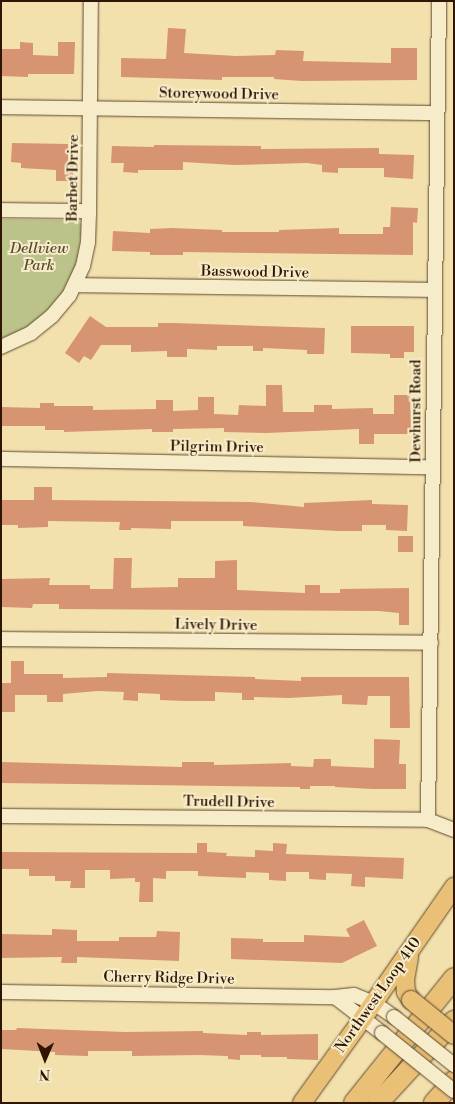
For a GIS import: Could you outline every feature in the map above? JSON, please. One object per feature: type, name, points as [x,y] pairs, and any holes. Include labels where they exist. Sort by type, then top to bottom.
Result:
[{"type":"highway","points":[[354,1103],[454,978]]},
{"type":"highway","points":[[378,1103],[454,1021]]},
{"type":"highway","points":[[434,1103],[454,1081]]},
{"type":"main road","name":"Northwest Loop 410","points":[[302,1103],[364,1018],[454,887]]},
{"type":"main road","points":[[410,951],[405,979],[406,992],[411,1000],[454,1034]]},
{"type":"street","name":"Barbet Drive","points":[[1,347],[31,333],[52,316],[75,285],[83,266],[88,242],[92,1]]},
{"type":"street","name":"Dewhurst Road","points":[[428,820],[433,290],[439,1]]},
{"type":"street","name":"Storeywood Drive","points":[[1,107],[437,113]]},
{"type":"street","points":[[1,210],[89,211]]},
{"type":"street","name":"Basswood Drive","points":[[75,285],[433,290]]},
{"type":"street","name":"Pilgrim Drive","points":[[1,459],[432,467]]},
{"type":"street","name":"Lively Drive","points":[[1,639],[431,644]]},
{"type":"street","name":"Trudell Drive","points":[[1,816],[428,820],[454,830]]},
{"type":"street","name":"Cherry Ridge Drive","points":[[1,992],[336,997],[354,994],[374,1003],[394,1017],[454,1065]]},
{"type":"street","points":[[336,997],[454,1091]]},
{"type":"green space","name":"Dellview Park","points":[[1,219],[79,220],[82,228],[77,265],[68,286],[56,303],[41,318],[24,330],[1,339]]},
{"type":"building","points":[[168,28],[186,29],[184,53],[236,56],[275,55],[276,50],[304,51],[303,61],[391,63],[391,48],[417,48],[417,80],[302,81],[274,79],[274,77],[222,77],[222,80],[121,77],[121,58],[166,59]]},
{"type":"building","points":[[20,42],[33,43],[33,55],[58,56],[58,42],[75,42],[74,74],[28,74],[28,77],[1,76],[1,49],[20,49]]},
{"type":"building","points":[[12,143],[68,144],[68,165],[73,165],[73,181],[56,181],[56,170],[21,168],[21,163],[11,162]]},
{"type":"building","points":[[154,145],[261,146],[261,149],[379,148],[379,154],[414,155],[413,179],[384,177],[384,168],[338,168],[338,173],[322,172],[322,165],[307,163],[234,165],[183,162],[183,170],[138,170],[138,173],[123,172],[124,163],[111,163],[112,146],[154,147]]},
{"type":"building","points":[[391,207],[418,208],[417,223],[413,222],[413,255],[183,252],[183,255],[150,255],[150,252],[112,251],[113,231],[150,233],[150,229],[172,228],[222,230],[222,232],[279,232],[279,230],[339,228],[339,234],[383,234],[383,227],[390,227]]},
{"type":"building","points":[[90,316],[106,327],[158,327],[158,323],[174,323],[325,328],[324,354],[307,354],[307,350],[263,348],[263,351],[253,351],[253,346],[217,346],[217,350],[187,349],[187,357],[167,357],[167,351],[131,352],[131,345],[101,345],[91,360],[84,356],[79,363],[65,353]]},
{"type":"building","points":[[351,326],[414,326],[414,352],[404,352],[404,358],[390,358],[390,354],[351,353]]},
{"type":"building","points":[[266,385],[282,385],[283,412],[314,412],[314,405],[332,405],[332,409],[373,408],[373,414],[394,414],[394,395],[410,395],[411,434],[374,434],[374,444],[359,444],[359,429],[267,433],[224,432],[224,428],[173,429],[173,432],[152,432],[152,429],[64,432],[64,430],[45,430],[45,426],[1,426],[1,407],[40,408],[40,403],[54,403],[54,406],[93,406],[93,410],[156,409],[156,400],[173,400],[173,411],[198,410],[198,397],[214,397],[214,414],[238,415],[239,405],[266,406]]},
{"type":"building","points":[[34,487],[52,487],[52,500],[251,502],[304,507],[304,503],[372,500],[372,504],[408,505],[407,531],[386,530],[386,525],[362,525],[362,531],[243,526],[243,521],[171,521],[171,529],[131,528],[131,530],[119,530],[120,522],[48,521],[48,527],[18,528],[18,525],[1,525],[1,500],[34,500]]},
{"type":"building","points":[[398,536],[413,536],[413,552],[398,552]]},
{"type":"building","points":[[114,558],[132,558],[131,588],[178,587],[178,578],[215,578],[215,561],[237,560],[237,590],[305,593],[305,585],[320,585],[320,593],[340,593],[340,589],[409,588],[409,625],[399,625],[399,613],[379,611],[59,609],[59,604],[33,604],[32,608],[1,607],[1,579],[50,578],[49,585],[90,585],[90,589],[113,589]]},
{"type":"building","points":[[11,661],[24,661],[24,674],[63,674],[63,678],[107,677],[107,673],[255,677],[255,679],[301,681],[301,677],[409,677],[410,728],[390,728],[390,696],[368,696],[367,705],[342,704],[342,695],[289,698],[254,697],[254,700],[242,700],[242,693],[215,692],[215,701],[185,701],[160,700],[160,694],[138,693],[138,701],[123,700],[124,692],[98,691],[63,694],[63,702],[47,702],[47,695],[15,695],[15,712],[1,712],[1,683],[11,683]]},
{"type":"building","points":[[374,739],[400,740],[399,764],[406,764],[406,789],[335,786],[310,786],[310,789],[300,789],[300,787],[1,783],[1,762],[182,767],[182,762],[214,762],[214,765],[291,763],[291,766],[313,767],[314,759],[331,759],[331,766],[374,768]]},
{"type":"building","points":[[197,843],[207,843],[207,852],[227,853],[226,856],[255,857],[255,850],[273,851],[273,843],[287,844],[286,854],[404,858],[403,879],[365,877],[365,887],[351,886],[352,874],[326,873],[326,880],[309,879],[309,872],[286,872],[286,881],[269,880],[269,873],[246,872],[246,878],[198,876],[198,871],[166,871],[166,879],[153,878],[153,902],[139,902],[140,882],[135,882],[135,878],[110,879],[110,870],[85,870],[85,888],[70,888],[71,881],[55,881],[55,876],[29,876],[29,869],[1,869],[1,852],[197,853]]},
{"type":"building","points":[[364,920],[377,946],[342,963],[231,959],[231,938],[263,939],[263,942],[304,942],[304,935],[350,937],[346,929]]},
{"type":"building","points":[[52,929],[77,930],[77,941],[119,941],[119,937],[156,937],[157,931],[180,932],[179,961],[77,957],[77,963],[61,963],[62,957],[1,958],[1,934],[52,935]]},
{"type":"building","points":[[17,1028],[125,1032],[203,1031],[203,1033],[247,1035],[247,1032],[261,1032],[261,1035],[318,1034],[318,1060],[261,1057],[261,1055],[240,1055],[240,1060],[228,1059],[228,1056],[132,1056],[132,1051],[88,1051],[88,1056],[55,1055],[55,1052],[1,1049],[1,1030],[16,1030]]}]
